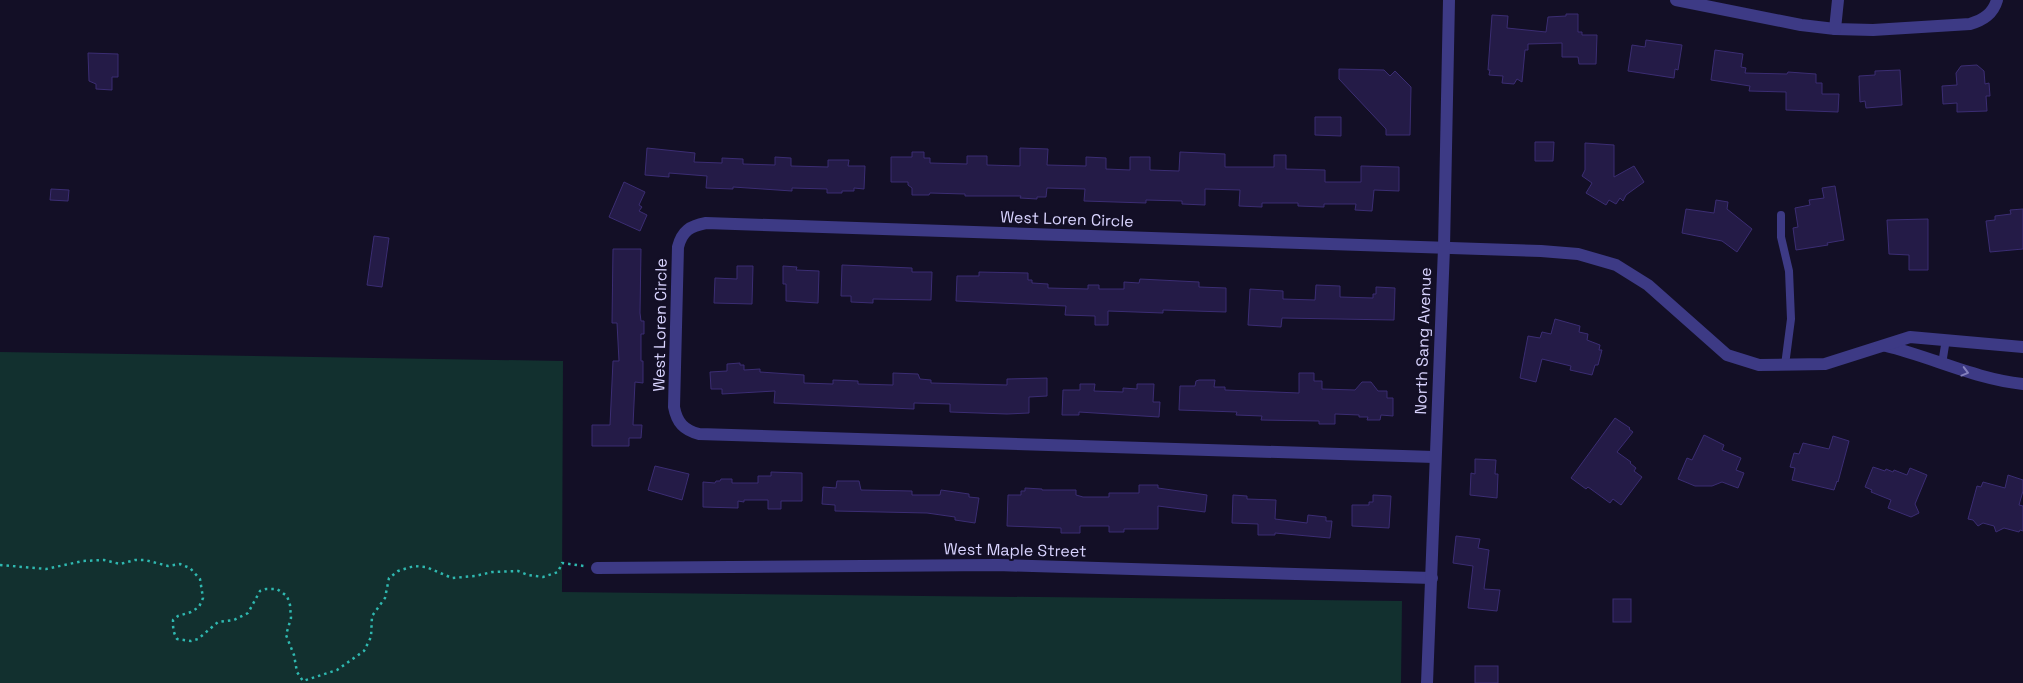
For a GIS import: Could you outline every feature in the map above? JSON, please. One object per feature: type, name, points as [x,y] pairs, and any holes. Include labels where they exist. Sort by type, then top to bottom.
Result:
[{"type":"street","name":"North Sang Avenue","points":[[1427,683],[1432,578],[1434,457],[1444,248],[1449,0]]},
{"type":"street","points":[[1676,0],[1801,25],[1835,29],[1873,30],[1970,24],[1982,20],[1990,14],[1997,0]]},
{"type":"street","points":[[1835,29],[1838,0]]},
{"type":"street","name":"West Loren Circle","points":[[1434,457],[709,434],[689,431],[680,425],[674,407],[678,247],[680,237],[685,230],[693,225],[706,223],[1578,254],[1616,265],[1648,285],[1727,355],[1759,366],[1825,364],[1910,337],[2023,347]]},
{"type":"street","points":[[1886,346],[1907,351],[1990,379],[2023,384]]},
{"type":"street","name":"West Maple Street","points":[[597,568],[997,565],[1432,578]]},
{"type":"lane","points":[[1781,215],[1781,237],[1788,271],[1792,319],[1785,365]]},
{"type":"lane","points":[[1942,364],[1946,339]]},
{"type":"path","points":[[0,565],[46,569],[88,560],[104,560],[120,564],[135,560],[145,560],[168,566],[180,564],[190,568],[200,579],[203,598],[199,607],[173,620],[174,633],[177,639],[191,641],[198,639],[218,622],[234,620],[248,613],[260,591],[277,589],[286,596],[290,605],[291,618],[286,635],[294,655],[297,672],[303,681],[337,670],[364,651],[371,637],[372,616],[385,598],[389,578],[398,571],[420,566],[458,579],[485,573],[509,571],[518,571],[528,575],[548,576],[558,572],[562,563],[597,568]]},
{"type":"green space","points":[[0,352],[563,361],[562,592],[1402,601],[1401,683],[0,683]]},
{"type":"building","points":[[1566,14],[1578,14],[1578,32],[1582,32],[1582,35],[1597,35],[1596,64],[1579,64],[1578,57],[1562,57],[1562,43],[1528,44],[1528,50],[1525,50],[1522,82],[1517,79],[1514,84],[1502,83],[1503,76],[1489,75],[1492,15],[1508,16],[1507,28],[1546,32],[1548,17],[1566,16]]},
{"type":"building","points":[[1646,40],[1682,45],[1678,70],[1675,69],[1674,78],[1628,71],[1632,45],[1645,47]]},
{"type":"building","points":[[1715,50],[1743,54],[1741,67],[1746,68],[1745,73],[1787,74],[1788,72],[1816,74],[1816,83],[1822,83],[1822,94],[1839,94],[1838,112],[1786,110],[1786,92],[1749,91],[1750,86],[1711,80]]},
{"type":"building","points":[[88,53],[118,54],[118,77],[112,77],[112,90],[96,89],[96,84],[89,81]]},
{"type":"building","points":[[1977,65],[1984,71],[1985,84],[1989,83],[1990,96],[1986,96],[1987,111],[1957,112],[1957,103],[1943,104],[1942,86],[1957,85],[1956,73],[1961,66]]},
{"type":"building","points":[[1339,69],[1384,70],[1390,76],[1395,71],[1411,87],[1410,135],[1386,135],[1386,129],[1339,79]]},
{"type":"building","points":[[1900,70],[1902,105],[1866,108],[1865,101],[1860,102],[1859,76],[1875,75],[1875,71]]},
{"type":"building","points":[[1315,117],[1341,117],[1341,136],[1315,135]]},
{"type":"building","points":[[1535,142],[1554,142],[1553,161],[1535,161]]},
{"type":"building","points":[[1585,143],[1614,145],[1614,177],[1634,166],[1644,182],[1626,195],[1623,201],[1620,198],[1616,204],[1609,200],[1606,205],[1586,193],[1592,183],[1582,176],[1585,170]]},
{"type":"building","points":[[647,148],[695,153],[694,162],[722,163],[722,158],[743,159],[743,164],[775,165],[775,157],[791,158],[791,166],[828,167],[828,160],[849,160],[848,166],[865,166],[864,189],[854,188],[854,191],[827,193],[827,189],[792,188],[792,191],[733,187],[733,189],[706,188],[707,176],[669,173],[669,177],[645,175]]},
{"type":"building","points":[[1020,148],[1048,149],[1047,165],[1086,166],[1086,157],[1106,158],[1106,169],[1130,170],[1130,157],[1150,157],[1150,170],[1179,171],[1180,152],[1225,154],[1225,167],[1274,167],[1274,155],[1286,155],[1286,169],[1325,170],[1325,182],[1361,182],[1361,166],[1399,167],[1399,191],[1374,190],[1372,211],[1355,210],[1356,204],[1324,204],[1324,207],[1298,206],[1298,203],[1262,203],[1262,207],[1239,206],[1240,190],[1205,189],[1205,205],[1182,204],[1182,201],[1146,200],[1146,203],[1084,201],[1085,189],[1047,188],[1046,197],[1037,197],[1037,199],[1020,198],[1021,196],[965,196],[965,194],[930,193],[929,195],[912,195],[912,188],[908,185],[908,182],[891,182],[891,157],[912,157],[912,152],[924,152],[924,158],[930,158],[930,163],[967,164],[967,156],[987,156],[987,165],[1020,166]]},
{"type":"building","points":[[624,182],[645,192],[639,205],[642,207],[639,211],[647,215],[640,231],[609,217]]},
{"type":"building","points":[[1835,186],[1844,240],[1827,243],[1828,245],[1796,250],[1793,228],[1798,227],[1795,208],[1810,205],[1809,200],[1824,198],[1822,188]]},
{"type":"building","points":[[51,189],[69,190],[68,201],[50,200]]},
{"type":"building","points":[[1716,200],[1728,202],[1727,209],[1752,229],[1737,252],[1722,241],[1682,233],[1686,209],[1714,213]]},
{"type":"building","points":[[2023,209],[2023,249],[1990,252],[1986,221],[1995,220],[1995,216],[2011,214],[2010,210]]},
{"type":"building","points":[[1928,219],[1928,270],[1909,270],[1909,255],[1889,254],[1887,220]]},
{"type":"building","points":[[374,236],[389,238],[382,287],[367,285]]},
{"type":"building","points":[[613,249],[641,249],[640,313],[641,321],[644,321],[644,334],[641,334],[643,383],[635,382],[633,425],[642,425],[641,438],[629,438],[629,446],[592,446],[592,425],[610,425],[613,361],[619,361],[617,323],[612,323]]},
{"type":"building","points":[[842,265],[912,268],[912,272],[932,272],[931,300],[873,299],[873,303],[851,302],[851,296],[841,296]]},
{"type":"building","points":[[737,266],[753,266],[752,304],[714,303],[715,278],[737,279]]},
{"type":"building","points":[[783,266],[797,267],[796,270],[819,271],[818,303],[786,301],[786,284],[783,284]]},
{"type":"building","points":[[979,272],[1028,273],[1028,280],[1032,280],[1032,283],[1048,284],[1048,288],[1088,289],[1088,285],[1099,285],[1099,289],[1124,289],[1124,282],[1139,283],[1140,279],[1199,282],[1199,287],[1226,288],[1226,312],[1163,310],[1163,313],[1108,311],[1108,325],[1095,325],[1095,316],[1065,315],[1066,306],[956,301],[957,276],[979,276]]},
{"type":"building","points":[[1316,285],[1340,286],[1340,297],[1373,298],[1373,294],[1376,294],[1376,287],[1395,288],[1394,320],[1282,318],[1281,327],[1248,325],[1250,289],[1283,291],[1283,299],[1315,300]]},
{"type":"building","points":[[1555,319],[1580,326],[1579,332],[1588,334],[1587,340],[1600,345],[1599,350],[1602,350],[1598,365],[1595,365],[1592,375],[1570,370],[1571,366],[1542,359],[1536,382],[1520,378],[1528,336],[1540,338],[1542,332],[1551,334]]},
{"type":"building","points":[[740,363],[740,365],[744,365],[744,370],[760,369],[760,372],[804,375],[804,383],[833,384],[833,380],[858,381],[858,384],[893,385],[893,373],[918,374],[920,379],[931,380],[931,383],[1007,385],[1007,379],[1047,378],[1047,396],[1029,397],[1029,413],[1007,414],[950,412],[950,404],[914,403],[914,409],[774,403],[775,391],[722,394],[722,389],[711,389],[710,372],[727,371],[727,364]]},
{"type":"building","points":[[1299,373],[1314,373],[1314,381],[1322,381],[1322,389],[1355,390],[1362,382],[1371,382],[1378,391],[1387,391],[1387,398],[1393,398],[1393,416],[1381,415],[1380,420],[1367,420],[1368,417],[1359,417],[1359,415],[1335,414],[1335,424],[1319,424],[1319,421],[1261,420],[1262,416],[1236,415],[1237,412],[1179,410],[1180,386],[1195,386],[1196,381],[1199,380],[1215,380],[1214,387],[1225,387],[1225,390],[1299,393]]},
{"type":"building","points":[[1080,384],[1095,384],[1094,391],[1123,392],[1123,388],[1137,389],[1137,384],[1154,384],[1153,402],[1160,402],[1159,417],[1079,412],[1079,415],[1062,415],[1063,390],[1080,390]]},
{"type":"building","points":[[1615,418],[1633,432],[1617,452],[1631,462],[1636,468],[1634,471],[1642,477],[1621,505],[1613,499],[1610,503],[1588,487],[1586,489],[1571,478]]},
{"type":"building","points":[[1704,435],[1724,445],[1722,450],[1741,458],[1736,470],[1744,473],[1738,488],[1722,482],[1712,486],[1695,486],[1678,479],[1687,458],[1692,460]]},
{"type":"building","points":[[1833,436],[1849,441],[1834,490],[1792,480],[1795,468],[1790,467],[1794,453],[1799,454],[1803,443],[1829,449]]},
{"type":"building","points":[[1475,459],[1496,460],[1495,474],[1498,474],[1497,498],[1470,495],[1471,473],[1475,474]]},
{"type":"building","points":[[655,466],[689,474],[682,500],[648,490]]},
{"type":"building","points":[[1873,467],[1885,471],[1886,469],[1893,472],[1894,470],[1907,475],[1910,468],[1927,475],[1915,504],[1919,513],[1911,517],[1888,508],[1891,500],[1871,492],[1872,490],[1865,487]]},
{"type":"building","points":[[771,472],[802,473],[802,501],[781,501],[781,509],[768,509],[768,500],[738,501],[738,508],[703,507],[703,482],[715,483],[721,479],[732,479],[732,483],[758,483],[758,476],[771,476]]},
{"type":"building","points":[[2008,475],[2023,480],[2023,491],[2019,505],[2023,506],[2023,531],[2020,530],[2019,532],[2004,528],[1996,532],[1994,526],[1983,523],[1978,526],[1973,520],[1968,519],[1977,486],[1981,487],[1983,482],[2005,488]]},
{"type":"building","points":[[837,481],[859,481],[861,490],[912,491],[912,495],[940,495],[941,490],[969,494],[969,497],[979,498],[975,523],[955,520],[955,517],[927,513],[835,511],[835,505],[822,504],[823,487],[836,488]]},
{"type":"building","points":[[1139,485],[1158,485],[1158,488],[1207,495],[1205,512],[1158,506],[1158,529],[1124,529],[1124,532],[1109,532],[1109,526],[1080,526],[1080,533],[1061,533],[1061,528],[1007,526],[1008,495],[1021,495],[1021,491],[1025,491],[1025,488],[1076,490],[1076,495],[1083,497],[1109,497],[1109,493],[1139,493]]},
{"type":"building","points":[[1233,495],[1247,496],[1247,499],[1276,500],[1275,519],[1307,523],[1308,515],[1326,517],[1326,521],[1332,521],[1330,538],[1275,533],[1275,535],[1258,535],[1258,524],[1232,523]]},
{"type":"building","points":[[1373,495],[1391,496],[1389,528],[1352,526],[1352,505],[1369,505],[1369,502],[1373,502]]},
{"type":"building","points":[[1456,536],[1480,539],[1478,548],[1489,550],[1484,589],[1500,590],[1497,611],[1468,608],[1473,566],[1453,563]]},
{"type":"building","points":[[1613,599],[1631,599],[1631,622],[1613,622]]},
{"type":"building","points":[[1475,666],[1498,666],[1498,683],[1475,683]]}]
